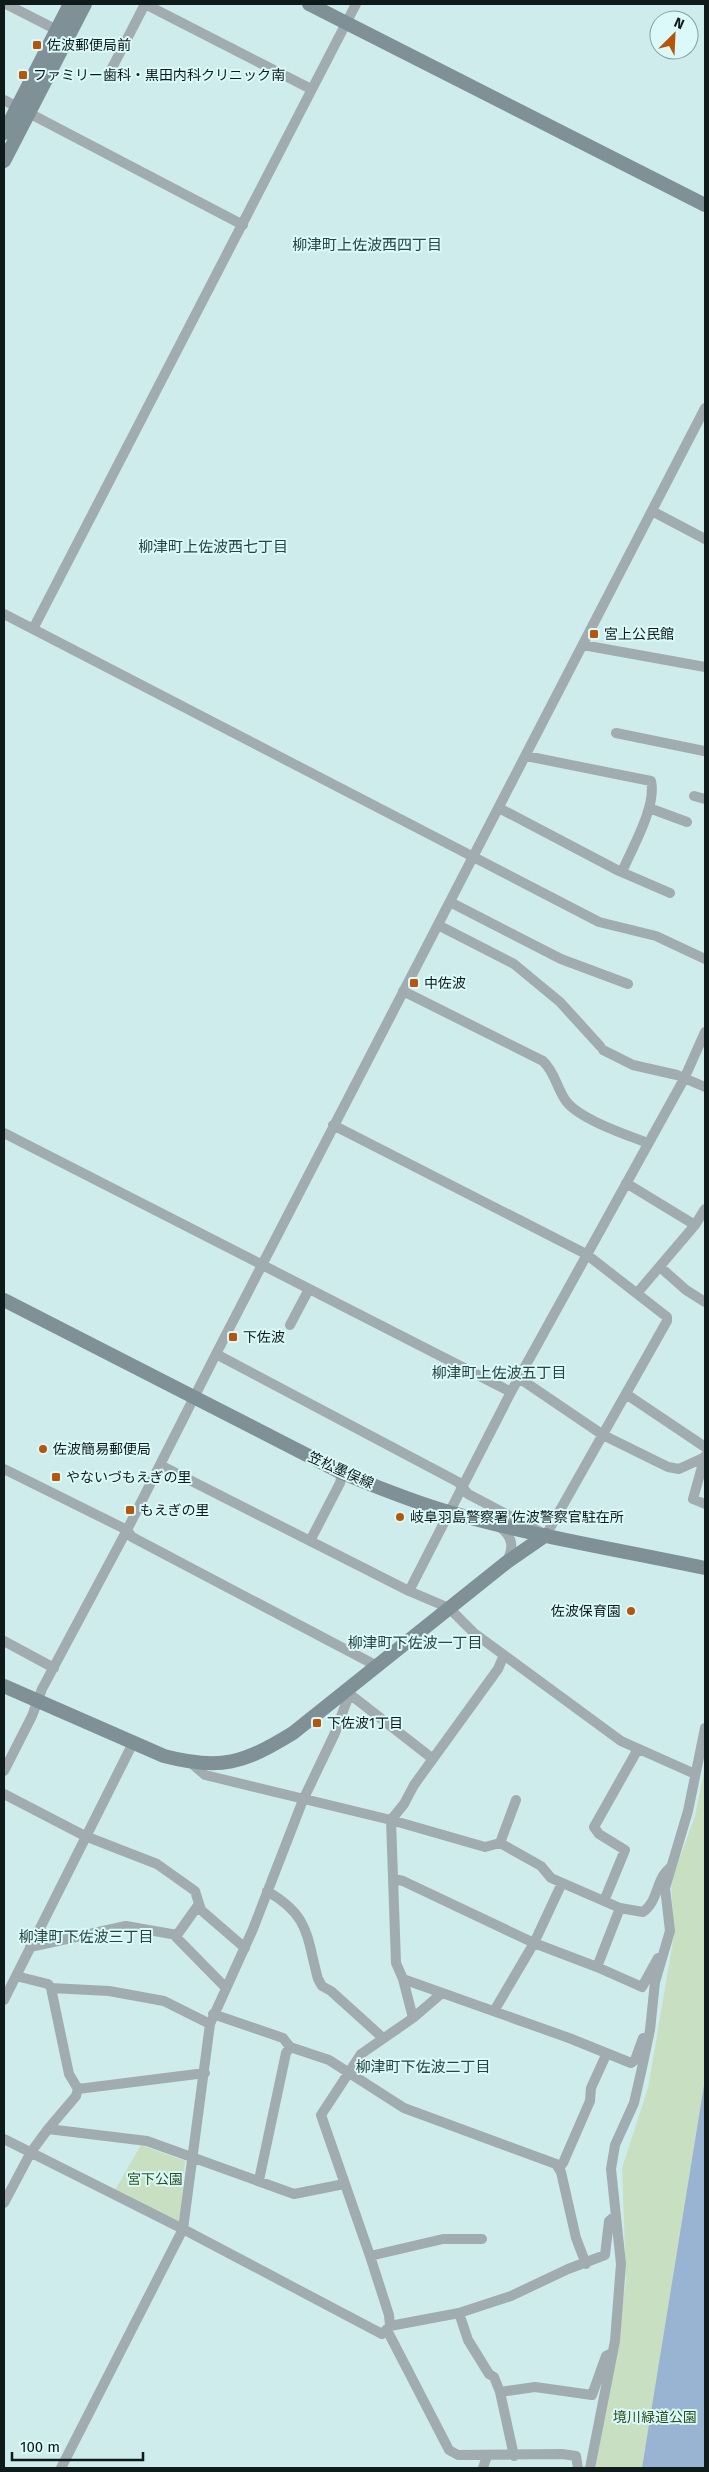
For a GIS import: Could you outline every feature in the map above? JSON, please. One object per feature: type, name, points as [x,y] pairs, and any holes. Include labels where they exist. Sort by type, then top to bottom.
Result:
[{"type":"main road","points":[[4,161],[22,110],[70,4]]},
{"type":"main road","points":[[4,133],[22,110],[85,4]]},
{"type":"main road","points":[[309,4],[705,205]]},
{"type":"main road","name":"笠松墨俣線","points":[[4,1300],[342,1473],[450,1512],[546,1535],[705,1568]]},
{"type":"main road","points":[[4,1686],[164,1756],[191,1763],[222,1764],[259,1754],[293,1733],[347,1693],[377,1666],[506,1562],[546,1535]]},
{"type":"street","points":[[6,4],[57,30]]},
{"type":"street","points":[[112,68],[145,4],[311,89]]},
{"type":"street","points":[[33,629],[356,4]]},
{"type":"street","points":[[4,100],[243,225]]},
{"type":"street","points":[[4,1771],[54,1668],[127,1530],[705,408]]},
{"type":"street","points":[[652,511],[705,539]]},
{"type":"street","points":[[4,614],[599,922],[656,936],[705,959]]},
{"type":"street","points":[[583,644],[705,667]]},
{"type":"street","points":[[616,733],[704,751]]},
{"type":"street","points":[[526,756],[651,781],[649,808],[622,872]]},
{"type":"street","points":[[694,796],[705,799]]},
{"type":"street","points":[[499,808],[622,872],[670,892]]},
{"type":"street","points":[[649,808],[687,822]]},
{"type":"street","points":[[450,902],[561,959],[628,984]]},
{"type":"street","points":[[438,925],[514,964],[560,1002],[601,1048],[633,1065],[684,1079],[705,1087]]},
{"type":"street","points":[[403,991],[543,1061],[549,1067],[564,1099],[570,1106],[607,1127],[648,1143]]},
{"type":"street","points":[[409,1591],[511,1392],[684,1079],[705,1032]]},
{"type":"street","points":[[216,1354],[458,1482],[468,1494],[546,1535],[667,1321],[667,1316],[638,1292],[586,1254],[334,1125]]},
{"type":"street","points":[[4,1133],[511,1392]]},
{"type":"street","points":[[626,1183],[695,1225]]},
{"type":"street","points":[[638,1292],[695,1225],[705,1209]]},
{"type":"street","points":[[660,1267],[686,1290],[705,1302]]},
{"type":"street","points":[[290,1325],[309,1289]]},
{"type":"street","points":[[519,1378],[603,1435],[668,1467],[679,1469],[705,1456]]},
{"type":"street","points":[[626,1394],[705,1447]]},
{"type":"street","points":[[705,1456],[693,1499],[705,1504]]},
{"type":"street","points":[[160,1465],[409,1591],[449,1608],[474,1633],[590,1719],[638,1749],[695,1774]]},
{"type":"street","points":[[4,1470],[127,1530],[132,1537],[377,1666]]},
{"type":"street","points":[[310,1541],[340,1483],[342,1473]]},
{"type":"street","points":[[496,1524],[508,1533],[512,1542],[513,1550],[506,1562]]},
{"type":"street","points":[[4,1641],[54,1668]]},
{"type":"street","points":[[413,2018],[403,1979],[396,1963],[391,1820],[404,1804],[414,1785],[432,1759],[498,1669],[504,1655]]},
{"type":"street","points":[[61,2468],[183,2229],[210,2024],[213,2014],[245,1948],[303,1800],[331,1742],[347,1693],[432,1759]]},
{"type":"street","points":[[590,2468],[612,2353],[621,2264],[611,2169],[614,2153],[634,2103],[650,2030],[655,1982],[670,1931],[665,1888],[688,1811],[704,1741],[705,1728]]},
{"type":"street","points":[[4,2000],[133,1743]]},
{"type":"street","points":[[604,1901],[625,1850],[599,1834],[594,1827],[638,1749]]},
{"type":"street","points":[[191,1763],[205,1775],[391,1820],[485,1847],[500,1843],[541,1866],[551,1878],[620,1908],[643,1912],[650,1906],[663,1874],[672,1867]]},
{"type":"street","points":[[4,1794],[85,1836],[158,1864],[194,1891],[201,1910],[245,1948]]},
{"type":"street","points":[[500,1843],[516,1800]]},
{"type":"street","points":[[394,1879],[403,1881],[534,1943],[598,1966],[642,1986],[659,1957],[664,1956]]},
{"type":"street","points":[[494,2011],[534,1943],[562,1883]]},
{"type":"street","points":[[267,1891],[294,1910],[302,1921],[318,1979],[322,1986],[331,1991],[383,2038]]},
{"type":"street","points":[[30,1947],[126,1926],[177,1935],[199,1904]]},
{"type":"street","points":[[598,1966],[620,1908]]},
{"type":"street","points":[[174,1934],[226,1988]]},
{"type":"street","points":[[4,2203],[30,2152],[76,2096],[78,2090],[69,2074],[51,1988],[48,1984],[16,1976]]},
{"type":"street","points":[[403,1979],[569,2038],[606,2055],[631,2063],[635,2060],[646,2028],[650,2030]]},
{"type":"street","points":[[51,1988],[110,1991],[164,2002],[210,2024]]},
{"type":"street","points":[[442,1993],[413,2018],[361,2054],[321,2115],[389,2315],[388,2328],[450,2450],[458,2455],[514,2456],[562,2454],[576,2456],[578,2468]]},
{"type":"street","points":[[213,2014],[283,2038],[290,2047],[329,2060],[349,2071],[382,2096],[404,2108],[480,2134],[556,2164],[559,2168],[576,2238],[586,2264]]},
{"type":"street","points":[[259,2180],[286,2053],[290,2047]]},
{"type":"street","points":[[559,2168],[564,2163],[590,2101],[591,2088],[606,2055]]},
{"type":"street","points":[[78,2090],[205,2073]]},
{"type":"street","points":[[48,2129],[147,2141],[294,2194],[344,2184]]},
{"type":"street","points":[[4,2139],[183,2229],[382,2334],[388,2328],[459,2313],[511,2296],[568,2269],[586,2264],[605,2255],[609,2221],[615,2216]]},
{"type":"street","points":[[370,2256],[442,2239],[482,2239]]},
{"type":"street","points":[[459,2313],[468,2340],[488,2374],[494,2377],[500,2392],[514,2456]]},
{"type":"street","points":[[500,2392],[536,2387],[592,2395],[606,2356],[612,2353]]},
{"type":"street","points":[[484,2468],[487,2456]]},
{"type":"green space","name":"境川緑道公園","points":[[705,1766],[705,2468],[595,2468],[619,2332],[626,2279],[622,2168],[648,2088],[674,1935],[671,1882],[695,1816]]},
{"type":"green space","name":"宮下公園","points":[[141,2145],[185,2161],[180,2222],[115,2190]]},
{"type":"water","points":[[705,2079],[705,2468],[642,2468]]},
{"type":"place","name":"佐波郵便局前","points":[[37,45]]},
{"type":"place","name":"ファミリー歯科・黒田内科クリニック南","points":[[23,75]]},
{"type":"place","name":"宮上公民館","points":[[594,634]]},
{"type":"place","name":"中佐波","points":[[414,983]]},
{"type":"place","name":"下佐波","points":[[233,1337]]},
{"type":"place","name":"佐波簡易郵便局","points":[[43,1449]]},
{"type":"place","name":"やないづもえぎの里","points":[[56,1477]]},
{"type":"place","name":"もえぎの里","points":[[130,1510]]},
{"type":"place","name":"岐阜羽島警察署 佐波警察官駐在所","points":[[400,1517]]},
{"type":"place","name":"佐波保育園","points":[[631,1611]]},
{"type":"place","name":"下佐波1丁目","points":[[317,1723]]},
{"type":"district","name":"柳津町上佐波西四丁目","points":[[367,245]]},
{"type":"district","name":"柳津町上佐波西七丁目","points":[[213,547]]},
{"type":"district","name":"柳津町上佐波五丁目","points":[[499,1373]]},
{"type":"district","name":"柳津町下佐波一丁目","points":[[415,1643]]},
{"type":"district","name":"柳津町下佐波三丁目","points":[[86,1937]]},
{"type":"district","name":"柳津町下佐波二丁目","points":[[423,2067]]}]
